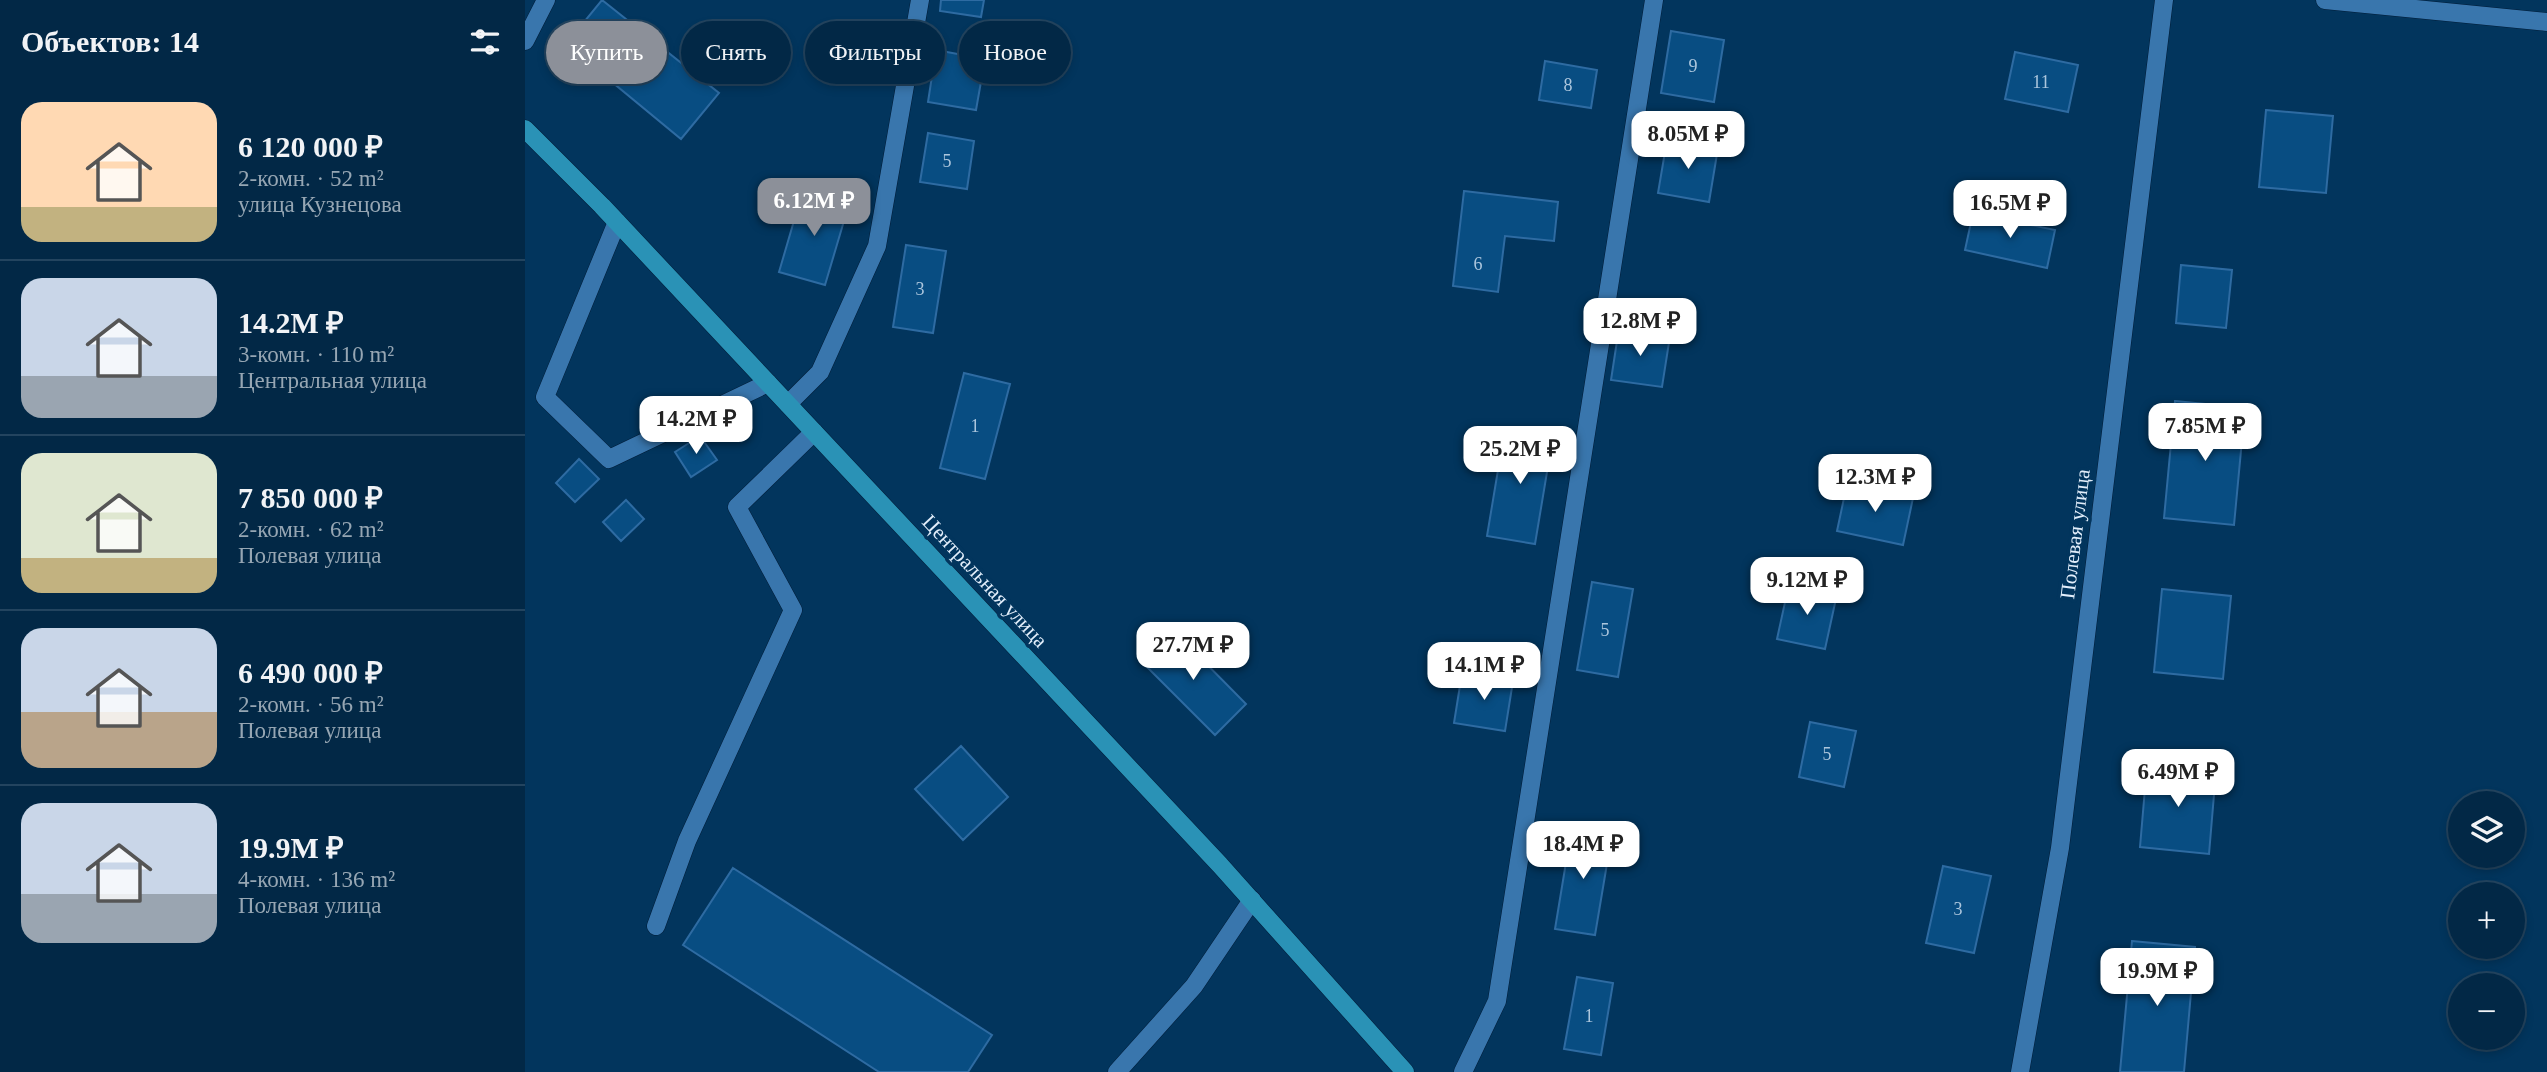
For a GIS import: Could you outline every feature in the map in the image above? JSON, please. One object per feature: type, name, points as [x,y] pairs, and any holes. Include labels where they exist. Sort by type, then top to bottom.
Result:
[{"type":"main road","name":"Центральная улица","points":[[525,129],[617,222],[1252,900],[1405,1072]]},
{"type":"street","points":[[525,41],[546,0]]},
{"type":"street","points":[[788,404],[820,372],[877,246],[920,0]]},
{"type":"street","points":[[1464,1072],[1497,1001],[1654,0]]},
{"type":"street","name":"Полевая улица","points":[[2020,1072],[2060,848],[2164,0]]},
{"type":"street","points":[[2325,0],[2547,22]]},
{"type":"street","points":[[617,222],[545,397],[609,459],[768,383]]},
{"type":"street","points":[[656,926],[687,841],[793,610],[737,508],[814,432]]},
{"type":"street","points":[[1117,1072],[1194,986],[1252,900]]},
{"type":"building","points":[[602,0],[628,21],[585,21]]},
{"type":"building","points":[[941,0],[984,0],[981,17],[940,11]]},
{"type":"building","points":[[1671,31],[1724,40],[1714,102],[1661,93]]},
{"type":"building","points":[[667,52],[681,63],[681,84],[708,84],[719,93],[681,139],[614,84],[667,84]]},
{"type":"building","points":[[945,52],[959,54],[959,84],[981,84],[976,110],[928,102],[931,84],[945,84]]},
{"type":"building","points":[[2015,52],[2078,65],[2068,112],[2005,99]]},
{"type":"building","points":[[1545,61],[1597,70],[1591,108],[1539,100]]},
{"type":"building","points":[[2266,110],[2333,116],[2326,193],[2259,187]]},
{"type":"building","points":[[928,133],[974,141],[967,189],[920,182]]},
{"type":"building","points":[[1667,140],[1718,148],[1709,202],[1658,193]]},
{"type":"building","points":[[803,190],[849,204],[825,285],[779,272]]},
{"type":"building","points":[[1464,191],[1558,202],[1554,241],[1505,236],[1498,292],[1453,286]]},
{"type":"building","points":[[1973,213],[2055,230],[2047,268],[1965,250]]},
{"type":"building","points":[[906,245],[946,251],[933,333],[893,327]]},
{"type":"building","points":[[2181,265],[2232,270],[2226,328],[2176,323]]},
{"type":"building","points":[[1619,328],[1670,336],[1662,387],[1611,380]]},
{"type":"building","points":[[964,373],[1010,384],[985,479],[940,468]]},
{"type":"building","points":[[2175,401],[2245,408],[2234,525],[2164,518]]},
{"type":"building","points":[[1505,428],[1553,436],[1535,544],[1487,536]]},
{"type":"building","points":[[700,436],[717,460],[691,477],[675,452]]},
{"type":"building","points":[[579,459],[599,479],[575,502],[556,483]]},
{"type":"building","points":[[1847,484],[1913,498],[1903,545],[1837,531]]},
{"type":"building","points":[[626,500],[644,519],[621,541],[603,522]]},
{"type":"building","points":[[1592,582],[1633,589],[1618,677],[1577,670]]},
{"type":"building","points":[[1789,584],[1837,594],[1825,649],[1777,639]]},
{"type":"building","points":[[2162,589],[2231,596],[2223,679],[2154,672]]},
{"type":"building","points":[[1172,629],[1246,704],[1215,735],[1140,660]]},
{"type":"building","points":[[1462,673],[1513,681],[1505,731],[1454,723]]},
{"type":"building","points":[[1810,722],[1856,731],[1844,787],[1799,777]]},
{"type":"building","points":[[961,746],[1008,797],[963,840],[915,789]]},
{"type":"building","points":[[2147,765],[2216,771],[2209,854],[2140,847]]},
{"type":"building","points":[[1572,826],[1612,834],[1595,935],[1555,929]]},
{"type":"building","points":[[1943,866],[1991,876],[1974,953],[1926,943]]},
{"type":"building","points":[[733,868],[992,1035],[968,1072],[879,1072],[683,945]]},
{"type":"building","points":[[2132,941],[2195,947],[2184,1072],[2120,1072]]},
{"type":"building","points":[[1577,977],[1613,983],[1601,1055],[1564,1049]]}]
